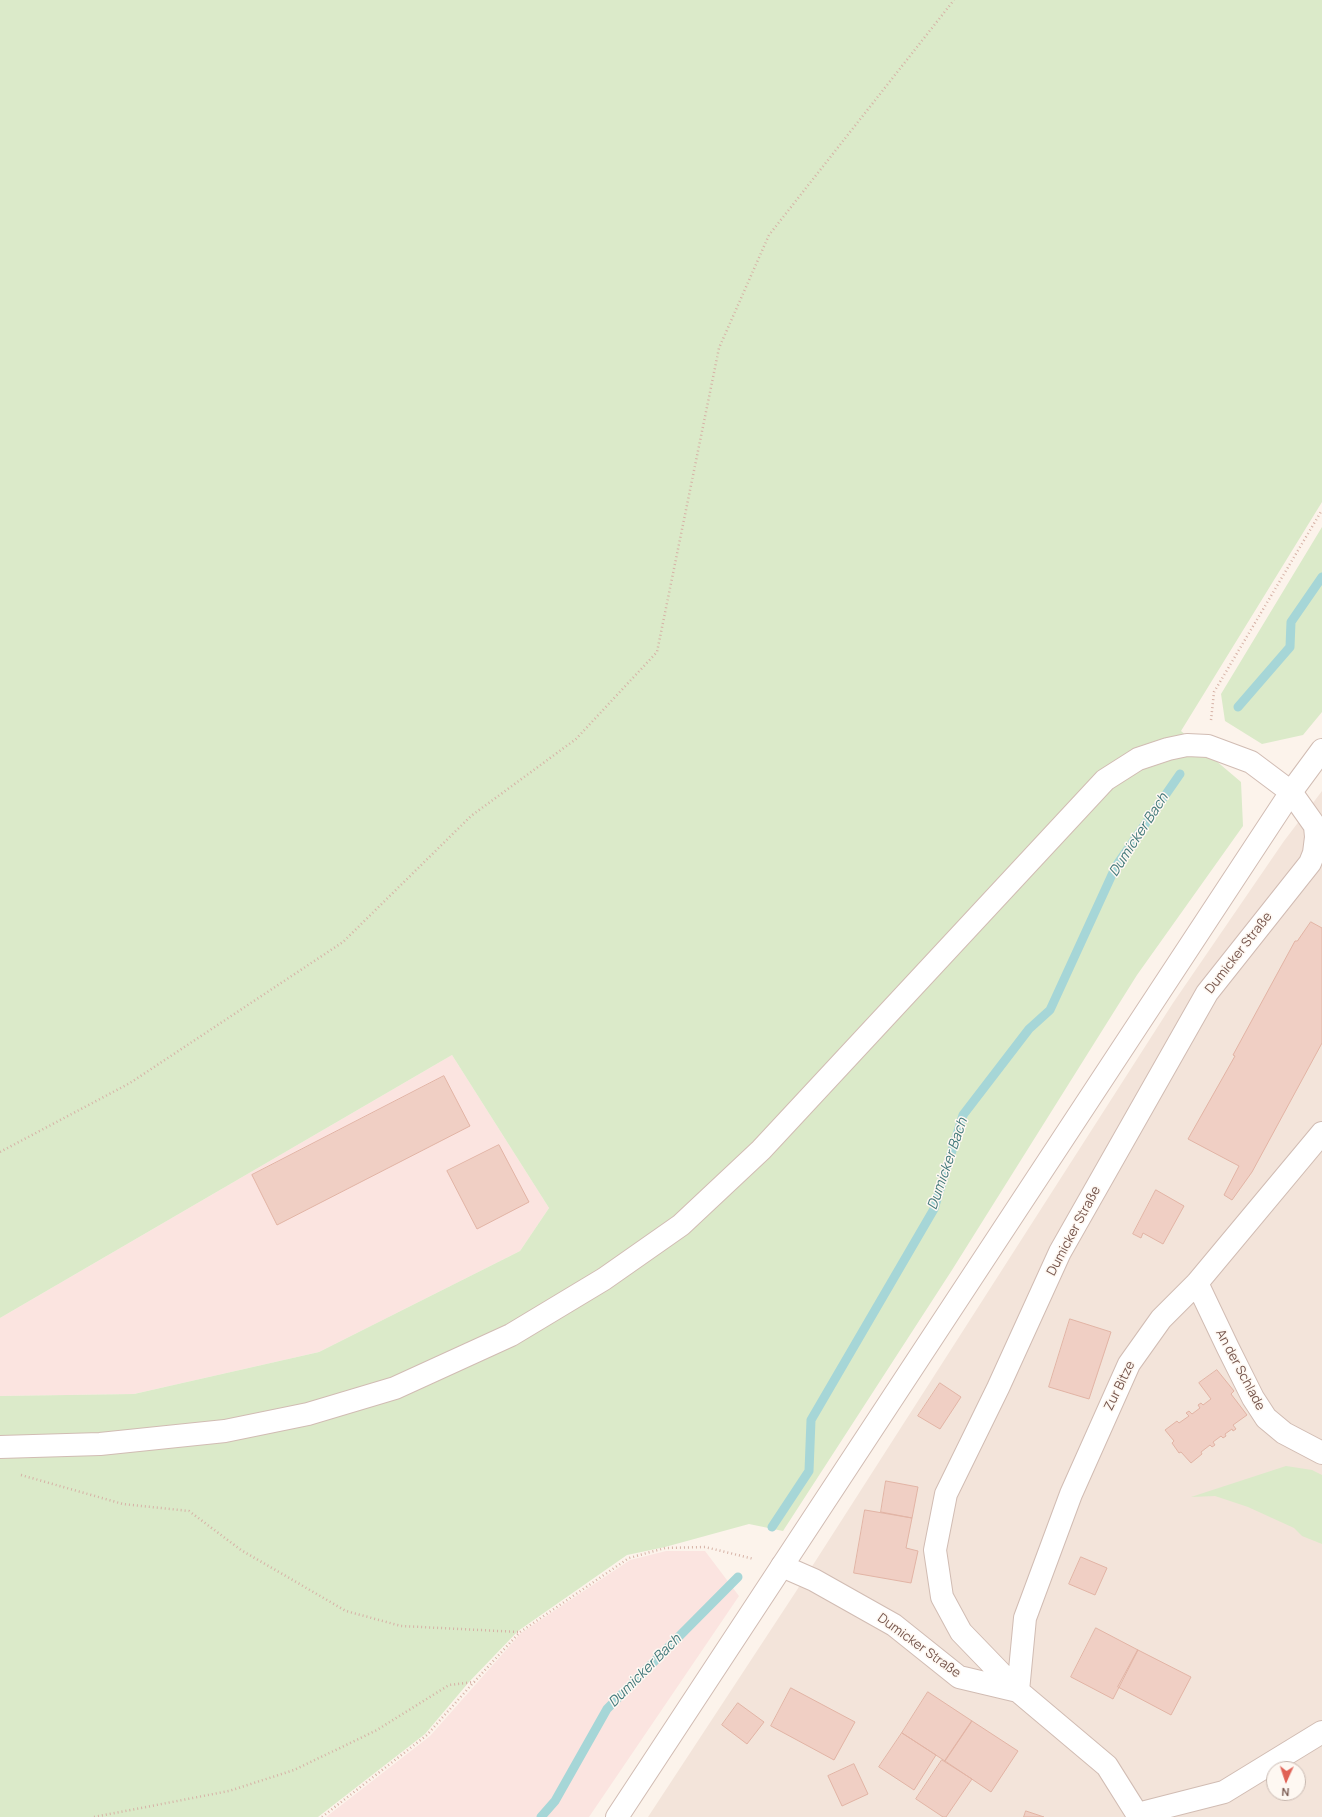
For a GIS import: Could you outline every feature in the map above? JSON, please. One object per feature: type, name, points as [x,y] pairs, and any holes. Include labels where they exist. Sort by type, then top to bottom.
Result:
[{"type":"street","name":"Dumicker Straße","points":[[0,1447],[100,1444],[226,1431],[308,1414],[395,1388],[511,1335],[604,1279],[681,1224],[761,1150],[1105,780],[1138,759],[1168,749],[1187,745],[1208,746],[1250,762],[1290,792],[1314,826],[1316,837],[1314,853],[1310,863],[1207,993],[1060,1252],[998,1388],[946,1494],[935,1550],[942,1597],[961,1632],[1018,1691],[1107,1766],[1139,1816]]},
{"type":"street","points":[[617,1817],[1290,792],[1322,750]]},
{"type":"street","name":"Zur Bitze","points":[[1018,1691],[1025,1618],[1078,1479],[1128,1364],[1162,1319],[1197,1283],[1322,1133]]},
{"type":"street","name":"An der Schlade","points":[[1197,1283],[1253,1398],[1266,1418],[1284,1433],[1322,1453]]},
{"type":"street","name":"Dumicker Straße","points":[[782,1566],[814,1580],[894,1625],[959,1677],[1018,1691]]},
{"type":"street","points":[[1139,1816],[1224,1792],[1322,1732]]},
{"type":"path","points":[[0,1152],[130,1083],[343,942],[470,816],[576,739],[656,652],[719,348],[768,235],[954,0]]},
{"type":"path","points":[[1208,746],[1214,692],[1322,510]]},
{"type":"path","points":[[14,1473],[123,1504],[189,1511],[241,1550],[346,1611],[401,1626],[520,1632]]},
{"type":"path","points":[[322,1817],[427,1735],[520,1632],[629,1558],[665,1548],[705,1547],[782,1566]]},
{"type":"path","points":[[94,1817],[230,1791],[294,1770],[377,1730],[449,1686],[474,1682]]},
{"type":"shaded area","points":[[1322,791],[1322,1817],[648,1817],[795,1593],[1173,1003],[1284,841]]},
{"type":"shaded area","points":[[452,1055],[549,1208],[520,1251],[319,1352],[134,1394],[0,1396],[0,1318]]},
{"type":"shaded area","points":[[666,1551],[705,1551],[739,1596],[589,1817],[326,1817],[430,1736],[521,1633],[630,1560]]},
{"type":"green space","points":[[0,0],[1322,0],[1322,502],[1181,731],[1241,782],[1243,826],[1137,975],[952,1270],[783,1531],[749,1524],[665,1547],[627,1555],[518,1631],[469,1682],[425,1734],[318,1817],[0,1817],[0,1396],[134,1394],[319,1352],[520,1251],[549,1208],[452,1055],[0,1318]]},
{"type":"green space","points":[[1322,527],[1322,712],[1303,735],[1262,744],[1225,721],[1221,694]]},
{"type":"green space","points":[[1286,1466],[1312,1470],[1322,1475],[1322,1544],[1302,1536],[1294,1528],[1248,1507],[1215,1496],[1191,1497]]},
{"type":"building","points":[[1311,922],[1322,928],[1322,1043],[1252,1172],[1232,1200],[1224,1195],[1239,1166],[1188,1139],[1235,1056],[1233,1055],[1295,941],[1297,941]]},
{"type":"building","points":[[444,1076],[470,1126],[277,1225],[252,1175]]},
{"type":"building","points":[[499,1145],[529,1202],[477,1229],[447,1171]]},
{"type":"building","points":[[1156,1190],[1184,1206],[1163,1244],[1143,1233],[1141,1238],[1133,1234]]},
{"type":"building","points":[[1070,1319],[1111,1332],[1089,1399],[1049,1387]]},
{"type":"building","points":[[1217,1370],[1234,1391],[1231,1394],[1247,1415],[1233,1425],[1236,1429],[1233,1431],[1232,1429],[1225,1434],[1226,1436],[1223,1438],[1221,1436],[1213,1442],[1215,1445],[1212,1447],[1210,1445],[1191,1463],[1181,1452],[1179,1453],[1172,1443],[1174,1441],[1165,1430],[1177,1421],[1179,1423],[1189,1416],[1186,1413],[1189,1411],[1192,1414],[1200,1408],[1198,1405],[1201,1403],[1203,1405],[1211,1399],[1199,1383]]},
{"type":"building","points":[[940,1383],[961,1397],[940,1429],[918,1416]]},
{"type":"building","points":[[886,1481],[918,1487],[912,1518],[881,1512]]},
{"type":"building","points":[[865,1510],[912,1518],[906,1548],[918,1551],[911,1583],[854,1573]]},
{"type":"building","points":[[1081,1557],[1107,1568],[1095,1595],[1069,1584]]},
{"type":"building","points":[[1096,1628],[1138,1650],[1113,1699],[1071,1677]]},
{"type":"building","points":[[1138,1650],[1191,1677],[1171,1715],[1118,1687]]},
{"type":"building","points":[[791,1688],[855,1722],[834,1760],[771,1726]]},
{"type":"building","points":[[928,1692],[972,1721],[945,1761],[902,1733]]},
{"type":"building","points":[[738,1703],[764,1722],[747,1744],[722,1725]]},
{"type":"building","points":[[972,1721],[1018,1751],[991,1792],[945,1761]]},
{"type":"building","points":[[902,1733],[936,1755],[914,1790],[879,1767]]},
{"type":"building","points":[[942,1760],[972,1779],[946,1817],[943,1817],[916,1799]]},
{"type":"building","points":[[854,1764],[868,1794],[842,1806],[828,1776]]},
{"type":"building","points":[[1026,1811],[1044,1817],[1024,1817]]},
{"type":"waterway","name":"Dumicker Bach","points":[[1238,707],[1290,647],[1291,622],[1322,577]]},
{"type":"waterway","name":"Dumicker Bach","points":[[772,1527],[809,1471],[811,1420],[934,1209],[963,1115],[1029,1029],[1050,1010],[1116,866],[1180,774]]},
{"type":"waterway","name":"Dumicker Bach","points":[[541,1817],[555,1801],[607,1709],[738,1577]]}]
